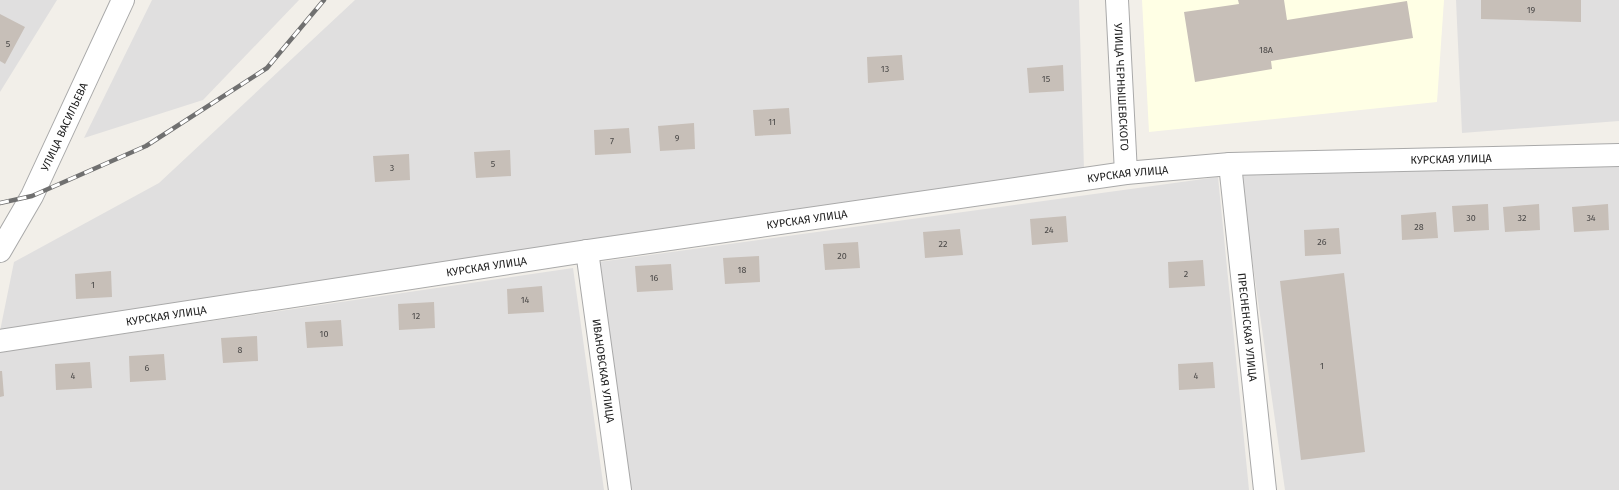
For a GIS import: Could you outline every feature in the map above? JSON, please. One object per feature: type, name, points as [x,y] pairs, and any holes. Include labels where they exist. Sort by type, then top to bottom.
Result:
[{"type":"street","name":"УЛИЦА ВАСИЛЬЕВА","points":[[0,251],[32,196],[123,0]]},
{"type":"street","name":"УЛИЦА ЧЕРНЫШЕВСКОГО","points":[[1117,0],[1126,173]]},
{"type":"street","name":"КУРСКАЯ УЛИЦА","points":[[0,341],[587,251],[1126,173],[1230,164],[1619,155]]},
{"type":"street","name":"ПРЕСНЕНСКАЯ УЛИЦА","points":[[1230,164],[1265,490]]},
{"type":"street","name":"ИВАНОВСКАЯ УЛИЦА","points":[[587,251],[620,490]]},
{"type":"shaded area","points":[[0,0],[57,0],[0,92]]},
{"type":"shaded area","points":[[152,0],[299,0],[203,100],[84,138]]},
{"type":"shaded area","points":[[355,0],[1079,0],[1084,169],[0,331],[14,262],[159,183]]},
{"type":"shaded area","points":[[1142,0],[1444,0],[1437,102],[1149,132]]},
{"type":"shaded area","points":[[1456,0],[1619,0],[1619,121],[1462,133]]},
{"type":"shaded area","points":[[1619,166],[1619,490],[1285,490],[1240,175]]},
{"type":"shaded area","points":[[1218,177],[1249,490],[630,490],[599,262]]},
{"type":"shaded area","points":[[573,268],[604,490],[0,490],[0,352]]},
{"type":"building","points":[[1238,0],[1284,0],[1287,20],[1407,1],[1413,38],[1271,61],[1272,69],[1195,82],[1184,12],[1239,4]]},
{"type":"building","points":[[1481,0],[1581,0],[1581,22],[1481,19]]},
{"type":"building","points":[[0,14],[25,27],[5,64],[0,61]]},
{"type":"building","points":[[902,55],[904,80],[868,83],[867,57]]},
{"type":"building","points":[[1063,65],[1064,91],[1029,93],[1027,68]]},
{"type":"building","points":[[789,108],[791,134],[755,136],[753,110]]},
{"type":"building","points":[[694,123],[695,149],[660,151],[658,126]]},
{"type":"building","points":[[629,128],[631,153],[595,155],[594,130]]},
{"type":"building","points":[[510,150],[511,176],[476,178],[474,152]]},
{"type":"building","points":[[409,154],[410,180],[375,182],[373,156]]},
{"type":"building","points":[[1488,204],[1489,230],[1454,232],[1452,206]]},
{"type":"building","points":[[1539,204],[1540,230],[1505,232],[1503,207]]},
{"type":"building","points":[[1608,204],[1609,230],[1574,232],[1572,207]]},
{"type":"building","points":[[1436,212],[1438,238],[1402,240],[1401,215]]},
{"type":"building","points":[[1066,216],[1068,242],[1032,245],[1030,219]]},
{"type":"building","points":[[1339,228],[1341,254],[1305,256],[1304,230]]},
{"type":"building","points":[[960,229],[963,255],[925,258],[923,232]]},
{"type":"building","points":[[858,242],[860,268],[825,270],[823,244]]},
{"type":"building","points":[[759,256],[760,282],[725,284],[723,258]]},
{"type":"building","points":[[1203,260],[1205,286],[1169,288],[1168,262]]},
{"type":"building","points":[[671,264],[673,290],[637,292],[635,266]]},
{"type":"building","points":[[111,271],[112,297],[76,299],[75,274]]},
{"type":"building","points":[[1344,273],[1365,452],[1301,460],[1280,281]]},
{"type":"building","points":[[542,286],[544,312],[508,314],[507,289]]},
{"type":"building","points":[[434,302],[435,328],[399,330],[398,304]]},
{"type":"building","points":[[341,320],[343,346],[307,348],[305,322]]},
{"type":"building","points":[[257,336],[258,361],[223,363],[221,338]]},
{"type":"building","points":[[164,354],[166,380],[130,382],[129,356]]},
{"type":"building","points":[[90,362],[92,388],[56,390],[55,364]]},
{"type":"building","points":[[1213,362],[1215,388],[1179,390],[1178,364]]},
{"type":"building","points":[[0,371],[2,371],[4,396],[0,397]]},
{"type":"railway","points":[[0,203],[32,196],[146,146],[267,68],[324,0]]}]
